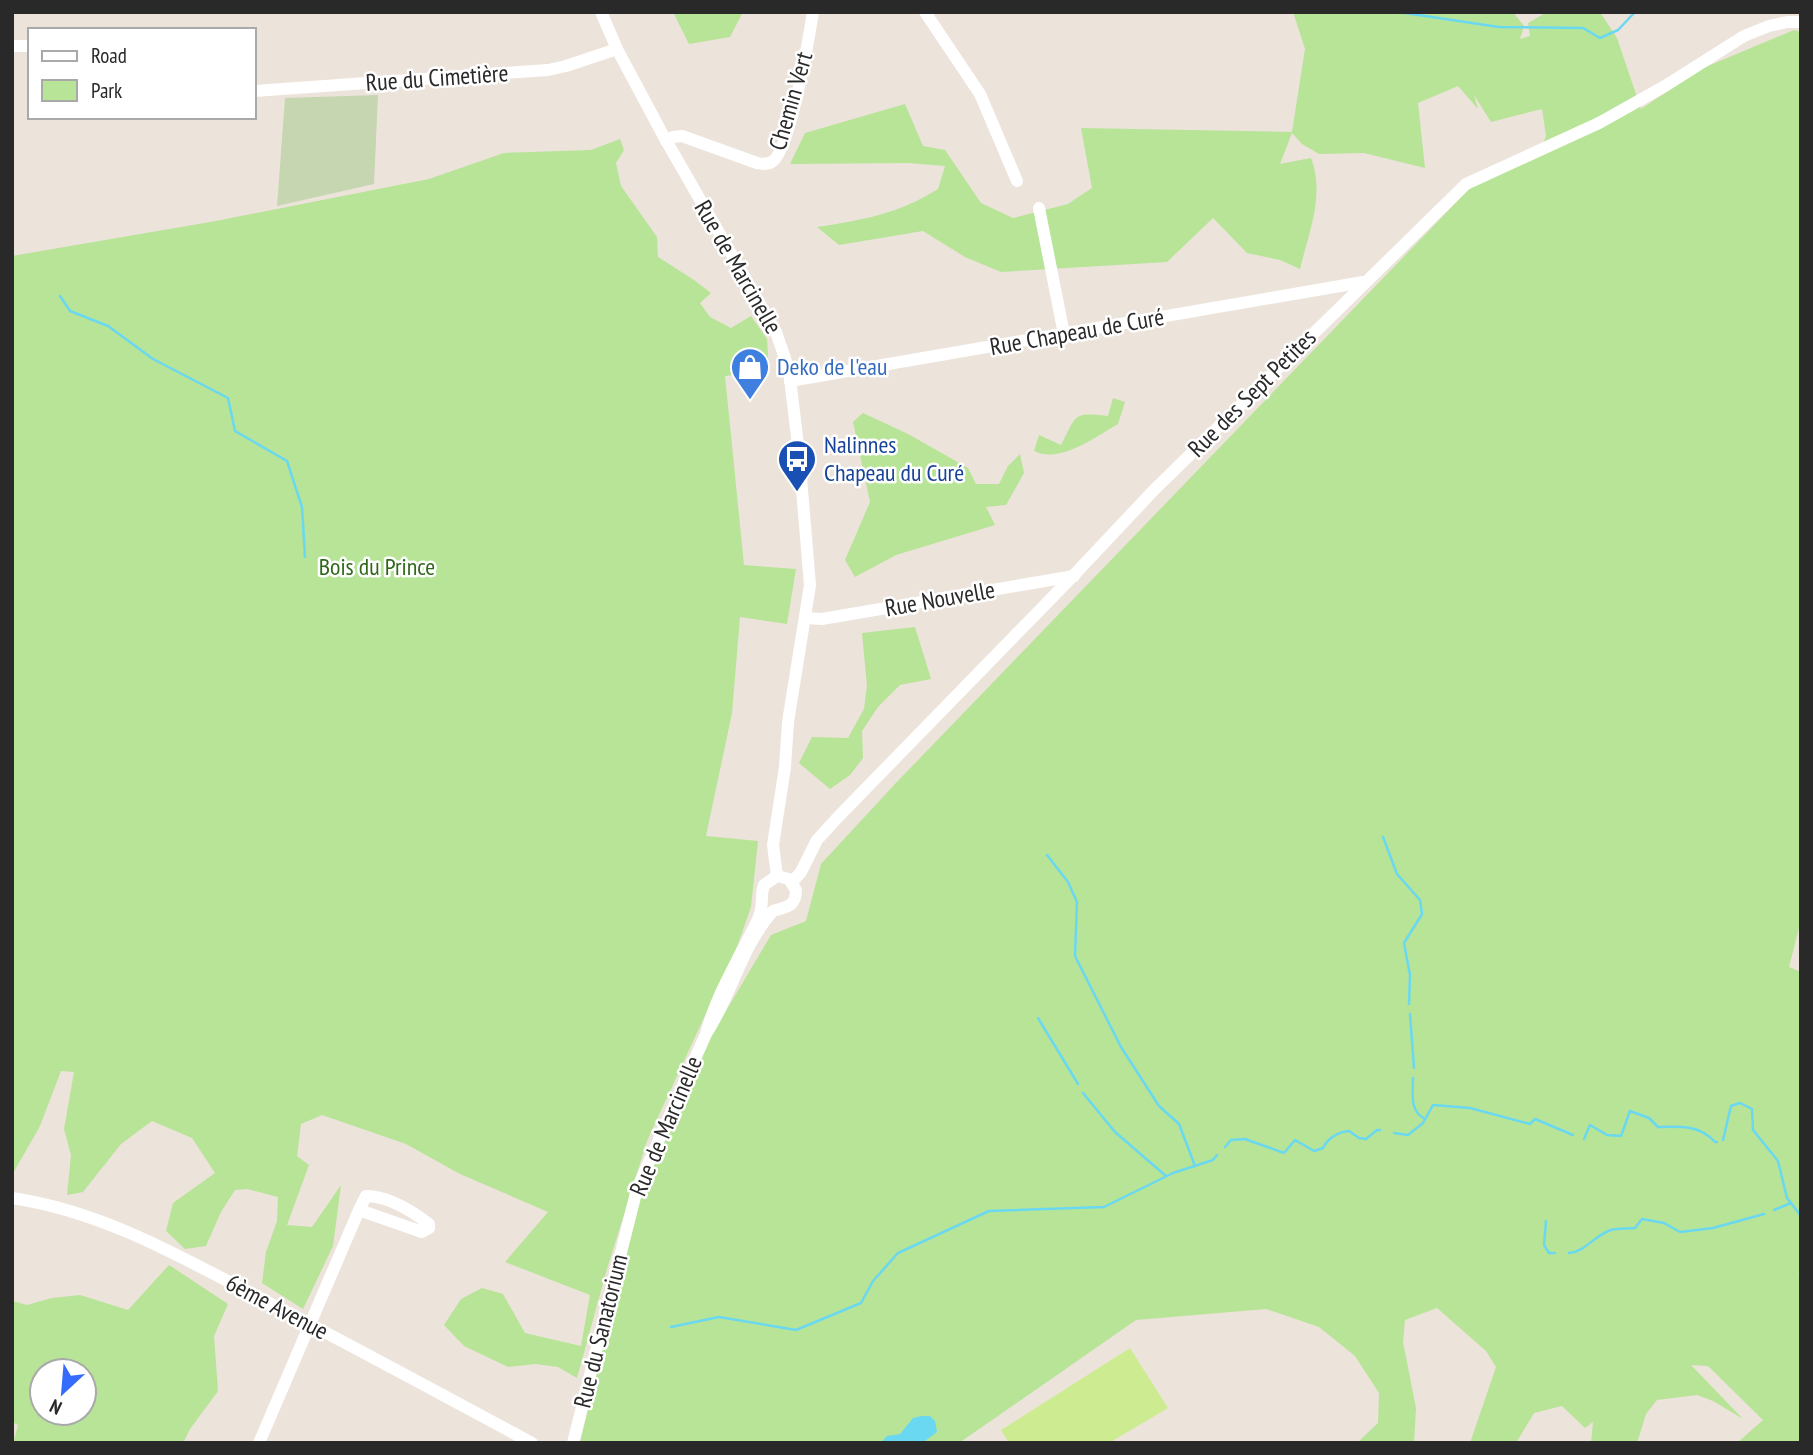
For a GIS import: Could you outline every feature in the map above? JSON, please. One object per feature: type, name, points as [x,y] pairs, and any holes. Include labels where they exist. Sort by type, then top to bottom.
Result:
[{"type":"street","name":"Rue de Marcinelle","points":[[601,12],[617,49],[666,141],[776,332],[785,354],[790,381],[809,577],[773,845],[777,876],[764,885],[764,901],[759,916],[711,1016],[706,1034]]},
{"type":"street","name":"Chemin Vert","points":[[666,141],[682,136],[757,163],[774,161],[780,151],[799,89],[813,12]]},
{"type":"street","points":[[925,12],[979,94],[1017,181]]},
{"type":"street","name":"Rue des Sept Petites","points":[[792,882],[801,872],[817,840],[839,816],[1074,576],[1153,491],[1466,184],[1599,123],[1665,86],[1744,36],[1769,26],[1801,22]]},
{"type":"street","name":"Rue du Cimetière","points":[[256,92],[548,70],[617,49]]},
{"type":"street","points":[[1038,208],[1063,334]]},
{"type":"street","name":"Rue Chapeau de Curé","points":[[790,381],[1364,282]]},
{"type":"street","name":"Rue Nouvelle","points":[[805,618],[822,619],[1074,576]]},
{"type":"street","points":[[777,876],[783,876],[792,882]]},
{"type":"street","name":"Rue de Marcinelle","points":[[628,1219],[643,1173],[706,1034],[766,919],[776,910],[787,908],[794,901],[796,890],[792,882]]},
{"type":"street","points":[[764,901],[776,910]]},
{"type":"street","points":[[259,1443],[309,1323],[359,1210],[366,1196],[378,1196],[422,1219],[429,1224],[429,1228],[422,1232],[359,1210]]},
{"type":"street","name":"6ème Avenue","points":[[12,1198],[88,1215],[121,1228],[309,1323],[532,1443]]},
{"type":"street","name":"Rue du Sanatorium","points":[[573,1443],[628,1219]]},
{"type":"green space","points":[[673,12],[743,12],[730,37],[689,44]]},
{"type":"green space","points":[[1293,12],[1513,12],[1524,26],[1520,39],[1530,36],[1528,23],[1547,12],[1600,12],[1617,38],[1641,109],[1701,69],[1794,30],[1801,32],[1801,920],[1789,967],[1801,972],[1801,1271],[1798,1274],[1801,1278],[1801,1443],[1737,1443],[1763,1420],[1708,1366],[1691,1365],[1743,1419],[1697,1395],[1657,1400],[1646,1414],[1637,1443],[1591,1443],[1593,1422],[1585,1428],[1562,1406],[1534,1413],[1516,1443],[1470,1443],[1496,1367],[1486,1351],[1437,1308],[1405,1320],[1403,1342],[1416,1408],[1414,1443],[1357,1443],[1378,1423],[1379,1393],[1355,1356],[1319,1327],[1266,1309],[1136,1320],[959,1443],[580,1443],[640,1193],[710,1038],[771,935],[806,921],[821,864],[1472,186],[1539,155],[1546,136],[1542,109],[1491,122],[1474,95],[1478,109],[1458,86],[1418,103],[1425,168],[1364,153],[1319,154],[1302,144],[1292,133],[1280,164],[1311,158],[1316,186],[1314,214],[1300,269],[1280,260],[1247,253],[1213,218],[1167,262],[1001,272],[965,257],[923,231],[839,245],[817,227],[865,218],[923,198],[938,189],[945,166],[908,163],[790,164],[805,133],[905,104],[923,146],[945,150],[981,203],[1013,218],[1068,204],[1092,188],[1081,128],[1292,132],[1305,49]]},
{"type":"green space","points":[[378,95],[374,184],[277,206],[285,98]]},
{"type":"green space","name":"Bois du Prince","points":[[620,139],[624,150],[616,163],[621,186],[657,237],[658,257],[711,293],[700,303],[710,317],[731,328],[751,316],[767,339],[769,370],[725,376],[744,565],[796,569],[787,624],[740,617],[732,713],[706,836],[758,841],[751,907],[738,944],[647,1141],[607,1269],[577,1378],[558,1367],[536,1364],[508,1367],[464,1346],[444,1325],[461,1299],[482,1288],[503,1294],[525,1333],[581,1346],[590,1295],[505,1262],[548,1212],[460,1174],[406,1144],[322,1115],[301,1124],[297,1156],[309,1165],[287,1225],[312,1227],[341,1185],[333,1246],[303,1309],[262,1283],[266,1252],[277,1221],[278,1197],[247,1189],[235,1190],[221,1212],[206,1246],[185,1249],[166,1231],[173,1203],[215,1173],[192,1138],[152,1121],[121,1144],[83,1192],[67,1195],[71,1155],[64,1129],[74,1072],[61,1071],[40,1126],[12,1175],[12,256],[216,221],[429,179],[504,153],[591,150]]},
{"type":"green space","points":[[1113,398],[1125,402],[1118,424],[1066,452],[1044,454],[1034,451],[1039,435],[1061,445],[1077,418],[1088,415],[1108,416]]},
{"type":"green space","points":[[863,413],[908,434],[968,468],[976,484],[999,484],[1008,466],[1020,454],[1024,473],[1006,505],[986,507],[995,525],[896,555],[855,577],[845,560],[870,502],[853,422]]},
{"type":"green space","points":[[915,627],[931,679],[900,685],[878,707],[862,731],[863,758],[850,775],[830,789],[799,763],[812,737],[848,738],[864,709],[867,686],[862,633]]},
{"type":"green space","points":[[169,1265],[228,1304],[214,1336],[218,1391],[183,1443],[13,1443],[18,1425],[12,1422],[12,1301],[27,1305],[52,1298],[80,1295],[128,1310]]},
{"type":"green space","points":[[1130,1348],[1168,1408],[1109,1443],[1009,1443],[1001,1430]]},
{"type":"water","points":[[930,1416],[935,1421],[937,1432],[925,1441],[880,1443],[887,1436],[900,1434],[913,1418]]},
{"type":"waterway","points":[[1398,12],[1499,27],[1583,28],[1600,38],[1618,30],[1635,12]]},
{"type":"waterway","points":[[60,296],[70,311],[108,326],[153,359],[228,398],[235,431],[287,461],[302,507],[305,557]]},
{"type":"waterway","points":[[1383,837],[1397,874],[1420,900],[1422,914],[1404,943],[1410,975],[1409,1004]]},
{"type":"waterway","points":[[1047,855],[1068,882],[1077,902],[1075,956],[1121,1047],[1159,1106],[1179,1124],[1195,1166]]},
{"type":"waterway","points":[[1410,1014],[1414,1068]]},
{"type":"waterway","points":[[1038,1018],[1078,1084]]},
{"type":"waterway","points":[[1413,1078],[1414,1106],[1425,1119]]},
{"type":"waterway","points":[[1083,1093],[1115,1132],[1166,1176]]},
{"type":"waterway","points":[[1723,1140],[1731,1106],[1740,1103],[1752,1109],[1753,1130],[1778,1161],[1787,1198],[1801,1216]]},
{"type":"waterway","points":[[1394,1133],[1408,1135],[1423,1123],[1433,1105],[1470,1108],[1530,1124],[1535,1119],[1573,1135]]},
{"type":"waterway","points":[[1584,1139],[1590,1125],[1607,1135],[1621,1136],[1630,1111],[1649,1118],[1658,1127],[1689,1128],[1703,1132],[1717,1142]]},
{"type":"waterway","points":[[1225,1147],[1231,1140],[1245,1139],[1284,1153],[1295,1140],[1314,1151],[1323,1148],[1331,1138],[1341,1133],[1349,1131],[1366,1139],[1380,1130]]},
{"type":"waterway","points":[[671,1327],[719,1317],[796,1330],[861,1303],[873,1281],[898,1253],[989,1211],[1104,1207],[1173,1173],[1213,1160],[1217,1155]]},
{"type":"waterway","points":[[1774,1210],[1791,1203]]},
{"type":"waterway","points":[[1569,1253],[1580,1250],[1611,1230],[1635,1228],[1642,1219],[1664,1223],[1680,1232],[1713,1228],[1764,1214]]},
{"type":"waterway","points":[[1546,1221],[1544,1245],[1549,1253],[1555,1253]]},
{"type":"place","name":"Deko de l'eau","points":[[750,401]]},
{"type":"place","name":"Nalinnes Chapeau du Curé","points":[[797,493]]}]
